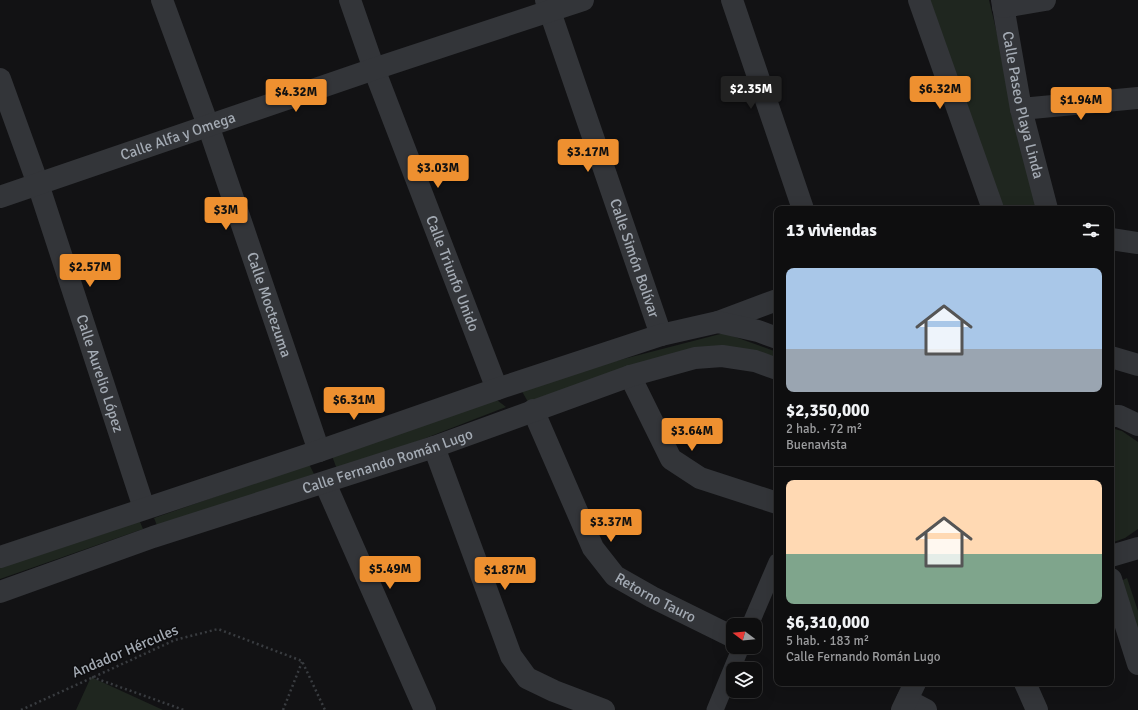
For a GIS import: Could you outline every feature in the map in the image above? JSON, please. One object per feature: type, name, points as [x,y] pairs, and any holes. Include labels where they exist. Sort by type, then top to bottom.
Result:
[{"type":"street","name":"Calle Moctezuma","points":[[162,0],[208,125],[319,451]]},
{"type":"street","name":"Calle Triunfo Unido","points":[[350,0],[374,69],[497,389]]},
{"type":"street","name":"Calle Alfa y Omega","points":[[0,197],[374,69],[548,5],[583,0]]},
{"type":"street","points":[[732,0],[802,206]]},
{"type":"street","points":[[919,0],[992,206]]},
{"type":"street","points":[[1002,4],[1045,0]]},
{"type":"street","name":"Calle Paseo Playa Linda","points":[[1002,4],[1021,109],[1046,206]]},
{"type":"street","name":"Calle Simón Bolívar","points":[[548,5],[661,335]]},
{"type":"street","name":"Calle Aurelio López","points":[[0,79],[38,184],[144,508]]},
{"type":"street","points":[[1021,109],[1138,98]]},
{"type":"street","points":[[1114,239],[1138,243]]},
{"type":"street","name":"Calle Fernando Román Lugo","points":[[0,557],[319,451],[497,389],[661,335],[718,322],[774,301]]},
{"type":"street","name":"Calle Fernando Román Lugo","points":[[718,322],[758,331],[774,337]]},
{"type":"street","name":"Calle Fernando Román Lugo","points":[[0,592],[153,537],[434,447],[630,376],[695,358],[722,356],[755,361],[774,367]]},
{"type":"street","points":[[1114,358],[1138,364]]},
{"type":"street","points":[[630,376],[671,459],[700,478],[774,502]]},
{"type":"street","name":"Retorno Tauro","points":[[533,410],[593,548],[615,576],[652,597],[726,634]]},
{"type":"street","points":[[1114,416],[1119,416],[1138,425]]},
{"type":"street","points":[[434,447],[511,656],[526,678],[554,691],[604,710]]},
{"type":"street","points":[[325,483],[424,710]]},
{"type":"street","points":[[1114,555],[1138,549]]},
{"type":"street","points":[[753,618],[774,569]]},
{"type":"street","points":[[1114,588],[1138,664]]},
{"type":"street","points":[[715,710],[738,654]]},
{"type":"street","points":[[1026,686],[1038,710]]},
{"type":"street","points":[[908,698],[926,710]]},
{"type":"path","name":"Andador Hércules","points":[[21,710],[175,640],[218,629],[302,661]]},
{"type":"path","points":[[283,710],[302,661]]},
{"type":"path","points":[[302,661],[325,710]]},
{"type":"path","points":[[92,677],[184,710]]},
{"type":"shaded area","points":[[930,0],[989,0],[1038,206],[1002,206]]},
{"type":"shaded area","points":[[724,333],[774,351],[774,363],[734,347],[528,402],[519,386]]},
{"type":"shaded area","points":[[493,397],[506,407],[338,472],[332,456]]},
{"type":"shaded area","points":[[1114,429],[1122,431],[1138,442],[1138,529],[1125,538],[1114,542]]},
{"type":"shaded area","points":[[309,464],[314,474],[158,528],[154,518]]},
{"type":"shaded area","points":[[138,517],[143,529],[0,579],[0,563]]},
{"type":"shaded area","points":[[1127,578],[1138,611],[1138,640],[1119,582]]},
{"type":"shaded area","points":[[91,677],[163,710],[76,710]]}]
